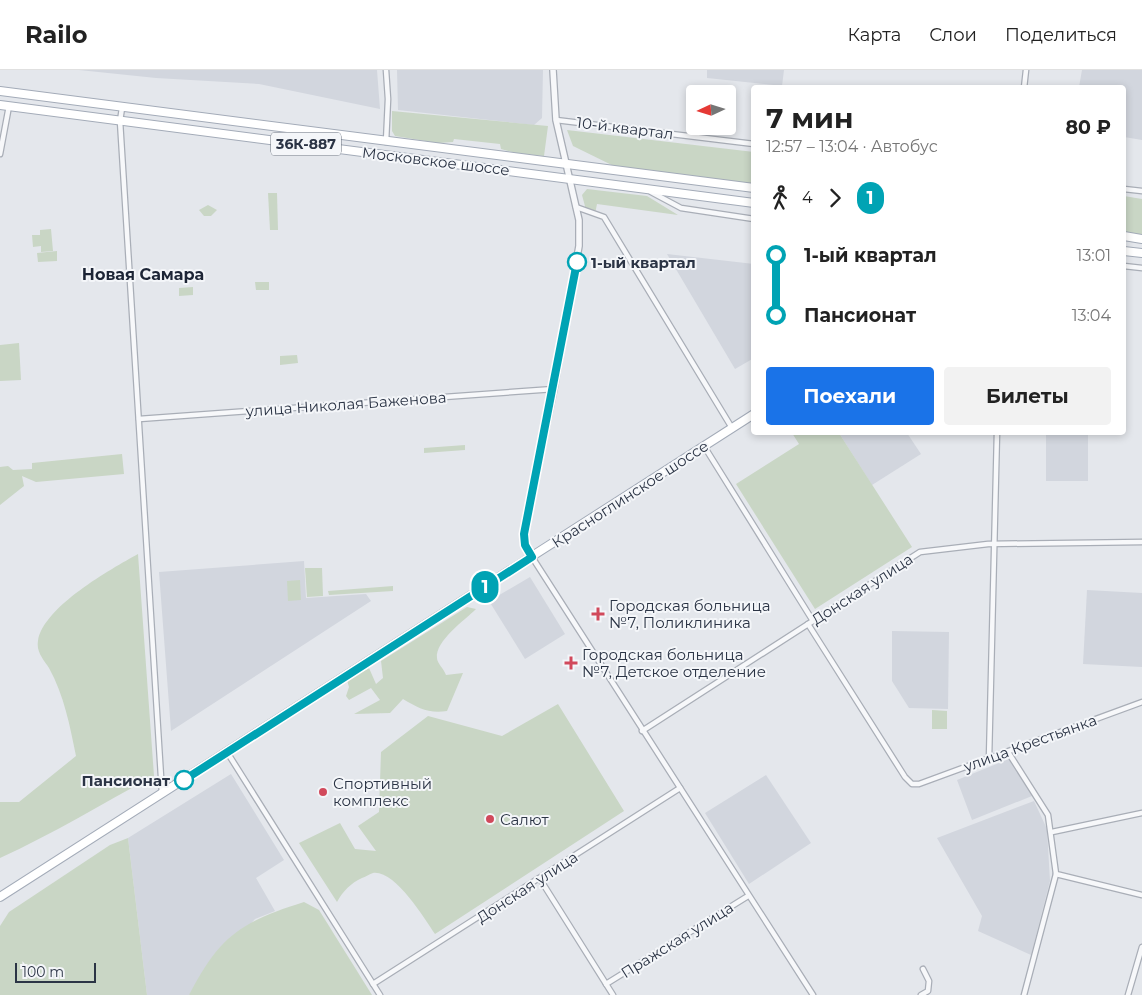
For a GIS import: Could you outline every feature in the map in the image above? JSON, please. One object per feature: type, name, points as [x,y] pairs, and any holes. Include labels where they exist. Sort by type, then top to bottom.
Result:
[{"type":"main road","name":"Московское шоссе","points":[[0,91],[751,188]]},
{"type":"main road","name":"Московское шоссе","points":[[0,105],[751,203]]},
{"type":"main road","points":[[1126,236],[1142,239]]},
{"type":"main road","points":[[1126,251],[1142,253]]},
{"type":"main road","name":"Красноглинское шоссе","points":[[0,898],[751,416]]},
{"type":"street","points":[[386,70],[388,98],[386,142]]},
{"type":"street","points":[[552,70],[556,120],[579,220],[578,261],[524,534],[525,545],[642,731],[813,995]]},
{"type":"street","points":[[1024,85],[1026,70]]},
{"type":"street","points":[[0,154],[10,106]]},
{"type":"street","points":[[122,108],[120,121],[162,793]]},
{"type":"street","name":"10-й квартал","points":[[556,120],[751,144]]},
{"type":"street","points":[[646,189],[681,208],[751,219]]},
{"type":"street","points":[[1126,189],[1142,191]]},
{"type":"street","points":[[576,207],[604,218],[732,428]]},
{"type":"street","points":[[1126,266],[1142,268]]},
{"type":"street","name":"улица Николая Баженова","points":[[139,419],[554,389]]},
{"type":"street","points":[[989,759],[997,435]]},
{"type":"street","points":[[704,446],[811,622]]},
{"type":"street","name":"Донская улица","points":[[642,731],[920,552],[993,544],[1142,542]]},
{"type":"street","name":"улица Крестьянка","points":[[811,622],[905,777],[912,784],[919,784],[1142,702]]},
{"type":"street","points":[[227,752],[380,995]]},
{"type":"street","points":[[1008,752],[1048,815],[1052,832],[1056,874],[1024,995]]},
{"type":"street","name":"Донская улица","points":[[373,984],[680,788]]},
{"type":"street","points":[[1052,832],[1142,814]]},
{"type":"street","points":[[1056,874],[1142,895]]},
{"type":"street","points":[[540,879],[613,995]]},
{"type":"street","name":"Пражская улица","points":[[606,984],[748,896]]},
{"type":"street","points":[[1128,995],[1142,947]]},
{"type":"street","points":[[921,995],[928,990],[929,981],[923,969]]},
{"type":"shaded area","points":[[79,70],[377,70],[380,109],[259,84],[156,78]]},
{"type":"shaded area","points":[[397,70],[543,70],[542,118],[534,125],[398,110]]},
{"type":"shaded area","points":[[707,70],[784,70],[782,85],[707,78]]},
{"type":"shaded area","points":[[1082,70],[1142,70],[1142,140],[1126,137],[1126,85],[1079,85]]},
{"type":"shaded area","points":[[667,254],[751,264],[751,360],[735,369]]},
{"type":"shaded area","points":[[840,435],[908,435],[921,454],[872,485]]},
{"type":"shaded area","points":[[1046,435],[1088,435],[1088,481],[1046,481]]},
{"type":"shaded area","points":[[304,561],[306,598],[366,594],[371,601],[171,731],[159,572]]},
{"type":"shaded area","points":[[530,577],[565,634],[525,659],[489,601]]},
{"type":"shaded area","points":[[1087,590],[1142,593],[1142,667],[1083,664]]},
{"type":"shaded area","points":[[892,631],[949,632],[948,709],[909,708],[892,681]]},
{"type":"shaded area","points":[[1009,759],[1032,796],[972,820],[957,780]]},
{"type":"shaded area","points":[[231,774],[284,860],[256,878],[275,911],[255,919],[189,995],[147,995],[128,838]]},
{"type":"shaded area","points":[[766,775],[811,843],[749,884],[705,813]]},
{"type":"shaded area","points":[[1034,801],[1047,829],[1050,881],[1031,955],[978,931],[982,916],[937,838]]},
{"type":"green space","points":[[392,111],[548,126],[544,156],[516,153],[501,149],[500,144],[454,139],[453,142],[438,143],[395,136],[392,131]]},
{"type":"green space","points":[[567,130],[751,152],[751,189],[628,173],[573,146]]},
{"type":"green space","points":[[587,189],[647,196],[678,215],[597,204],[595,214],[586,210],[582,195]]},
{"type":"green space","points":[[268,193],[277,193],[278,230],[270,230]]},
{"type":"green space","points":[[1126,196],[1142,199],[1142,235],[1126,233]]},
{"type":"green space","points":[[208,205],[217,210],[211,216],[204,216],[199,210]]},
{"type":"green space","points":[[51,229],[53,251],[41,252],[41,246],[33,247],[32,235],[40,235],[40,230]]},
{"type":"green space","points":[[57,251],[57,261],[38,262],[37,253]]},
{"type":"green space","points":[[255,282],[269,282],[269,290],[256,290]]},
{"type":"green space","points":[[193,287],[193,295],[179,296],[179,288]]},
{"type":"green space","points":[[19,343],[21,380],[0,381],[0,345]]},
{"type":"green space","points":[[297,355],[298,363],[280,365],[280,356]]},
{"type":"green space","points":[[793,435],[840,435],[912,547],[815,609],[736,484],[799,444]]},
{"type":"green space","points":[[465,445],[465,450],[424,453],[424,448]]},
{"type":"green space","points":[[122,454],[124,474],[36,482],[22,476],[24,486],[0,505],[0,467],[8,466],[13,470],[32,469],[32,463]]},
{"type":"green space","points":[[138,554],[154,776],[59,829],[0,858],[0,802],[19,802],[76,756],[63,700],[54,678],[38,649],[38,641],[43,628],[52,615],[80,590]]},
{"type":"green space","points":[[305,568],[322,568],[323,596],[307,597]]},
{"type":"green space","points":[[300,580],[301,600],[288,601],[287,581]]},
{"type":"green space","points":[[393,586],[393,591],[329,595],[328,591]]},
{"type":"green space","points":[[467,607],[476,609],[446,638],[438,651],[437,660],[446,675],[463,673],[447,711],[435,712],[424,710],[403,699],[390,713],[354,714],[380,700],[371,688],[349,700],[346,696],[349,687],[347,680],[369,668],[376,684],[383,678],[381,661]]},
{"type":"green space","name":"Салют","points":[[558,704],[624,811],[435,934],[408,896],[382,874],[373,873],[354,882],[337,902],[299,843],[340,823],[355,849],[376,851],[358,826],[379,812],[381,752],[428,716],[502,736]]},
{"type":"green space","points":[[932,710],[947,711],[947,729],[932,729]]},
{"type":"green space","points":[[128,838],[147,995],[0,995],[0,926],[9,912],[110,845]]},
{"type":"green space","points":[[304,902],[319,910],[372,995],[189,995],[211,958],[222,944],[248,924],[282,909]]},
{"type":"bus line","name":"1","points":[[184,780],[532,557],[525,545],[524,534],[554,389],[577,262]]},
{"type":"place","name":"1-ый квартал","points":[[577,262]]},
{"type":"place","name":"Городская больница №7, Поликлиника","points":[[598,614]]},
{"type":"place","name":"Городская больница №7, Детское отделение","points":[[571,663]]},
{"type":"place","name":"Пансионат","points":[[184,780]]},
{"type":"place","name":"Спортивный комплекс","points":[[323,792]]},
{"type":"place","name":"Салют","points":[[490,819]]},
{"type":"district","name":"Новая Самара","points":[[143,274]]}]
